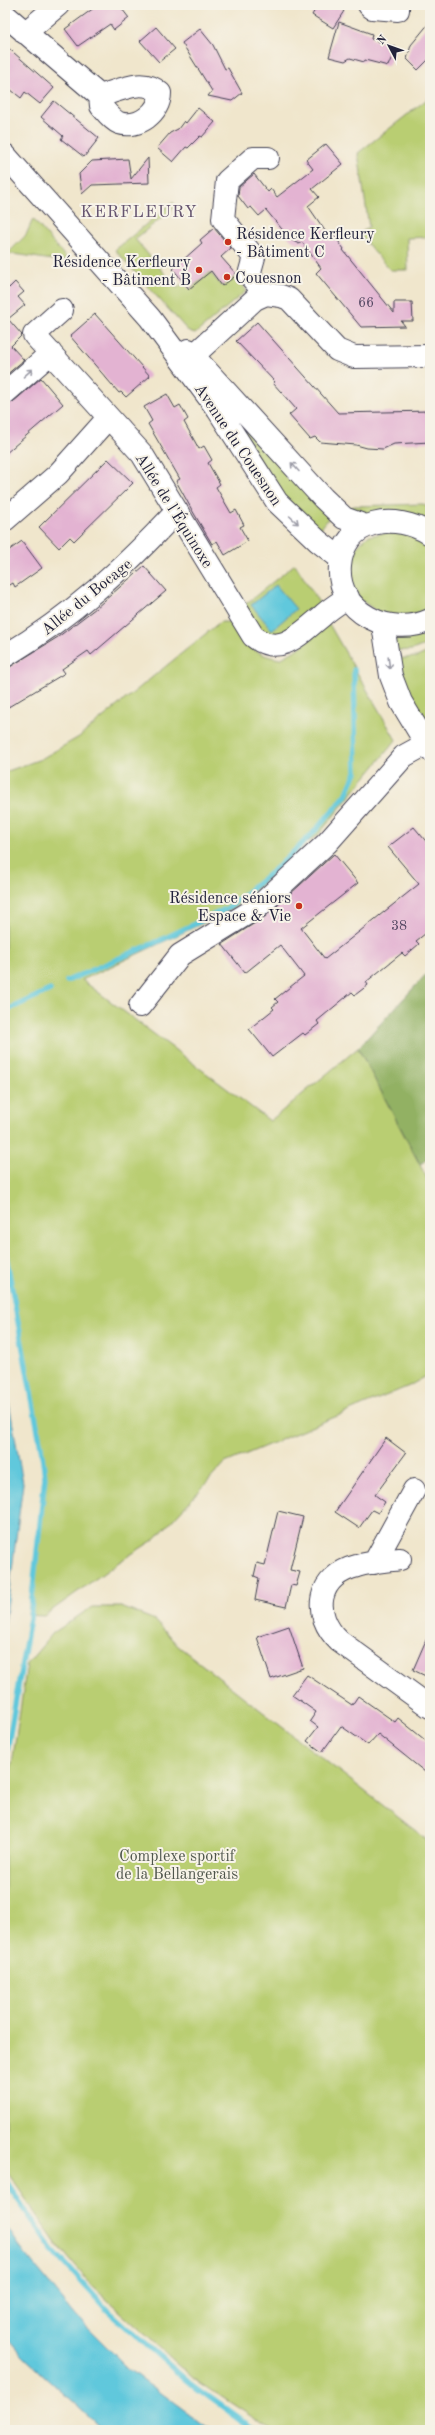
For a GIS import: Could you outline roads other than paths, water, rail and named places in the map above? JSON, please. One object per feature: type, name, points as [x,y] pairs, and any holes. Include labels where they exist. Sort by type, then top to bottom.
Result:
[{"type":"street","points":[[5,10],[11,5]]},
{"type":"street","points":[[25,33],[58,5]]},
{"type":"street","points":[[369,5],[372,8],[398,10],[398,5]]},
{"type":"street","points":[[5,15],[100,96]]},
{"type":"street","name":"Avenue du Couesnon","points":[[5,155],[150,318],[218,410],[277,502],[308,532],[341,559]]},
{"type":"street","points":[[266,294],[249,275],[254,257],[222,219],[227,181],[253,158],[268,158]]},
{"type":"street","points":[[194,355],[255,299],[266,294],[281,296],[289,299],[337,350],[345,355],[354,358],[430,356]]},
{"type":"street","name":"Allée de l'Équinoxe","points":[[62,310],[34,335],[142,454],[247,629],[260,642],[270,646],[280,645],[294,640],[348,597]]},
{"type":"street","name":"Avenue du Couesnon","points":[[150,318],[194,355],[323,498],[344,518],[366,526]]},
{"type":"street","points":[[5,393],[51,353]]},
{"type":"street","points":[[5,520],[58,474],[108,418]]},
{"type":"street","name":"Allée du Bocage","points":[[5,656],[44,632],[103,586],[177,511]]},
{"type":"street","points":[[430,534],[413,525],[403,522],[384,521],[366,526],[353,537],[341,559],[340,577],[348,597],[362,612],[383,625],[409,627],[430,622]]},
{"type":"street","points":[[140,1006],[180,955],[258,907],[327,843],[404,756],[428,747],[402,702],[390,676],[383,625]]},
{"type":"street","points":[[374,1563],[414,1490]]},
{"type":"street","points":[[400,1559],[357,1566],[343,1571],[330,1582],[321,1596],[320,1608],[328,1631],[339,1641],[430,1707]]},
{"type":"water","points":[[276,585],[296,609],[272,630],[251,605]]},
{"type":"water","points":[[5,1380],[23,1483],[5,1624]]},
{"type":"water","points":[[5,2224],[24,2253],[76,2316],[129,2369],[211,2430],[103,2430],[23,2356],[5,2335]]},
{"type":"waterway","points":[[67,981],[159,941],[228,908],[279,866],[314,832],[346,795],[356,772],[354,670]]},
{"type":"waterway","points":[[5,1011],[50,990]]},
{"type":"waterway","points":[[5,1251],[41,1447],[45,1477],[30,1618],[5,1762]]},
{"type":"waterway","points":[[5,2181],[52,2249],[106,2309],[187,2381],[255,2430]]},
{"type":"place","name":"Résidence Kerfleury - Bâtiment C","points":[[228,242]]},
{"type":"place","name":"Résidence Kerfleury - Bâtiment B","points":[[199,270]]},
{"type":"place","name":"Couesnon","points":[[227,277]]},
{"type":"place","name":"Résidence séniors Espace & Vie","points":[[299,906]]},
{"type":"district","name":"KERFLEURY","points":[[139,211]]},
{"type":"park label","name":"Complexe sportif de la Bellangerais","points":[[177,1864]]}]
